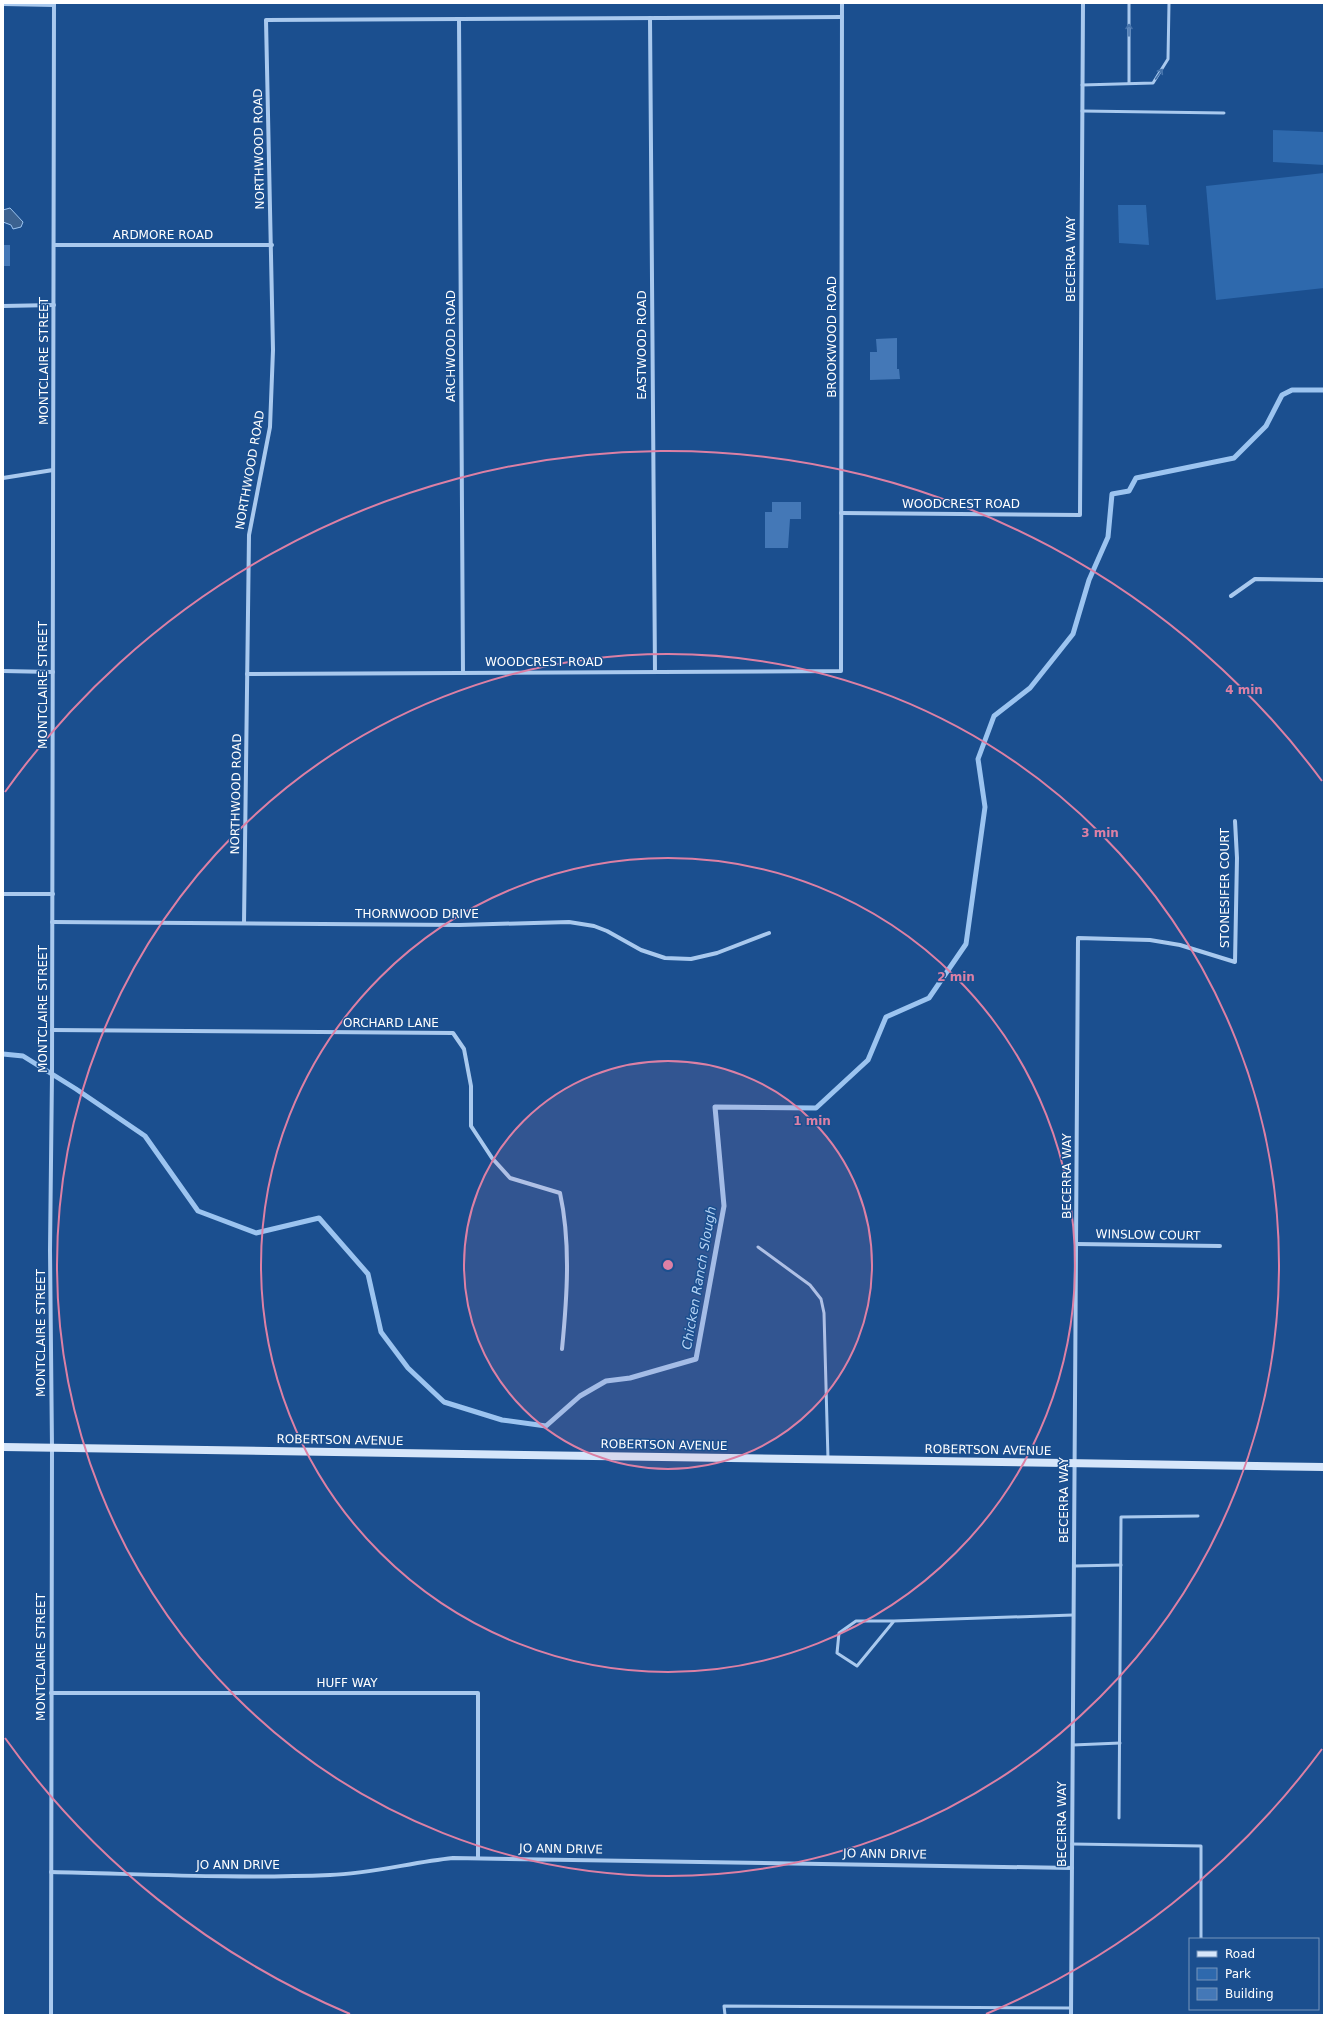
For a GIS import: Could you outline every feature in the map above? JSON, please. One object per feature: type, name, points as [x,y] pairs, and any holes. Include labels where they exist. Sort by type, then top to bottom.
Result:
[{"type":"street","name":"BROOKWOOD ROAD","points":[[841,671],[842,3]]},
{"type":"street","name":"BECERRA WAY","points":[[1080,515],[1083,3]]},
{"type":"street","points":[[3,4],[54,4]]},
{"type":"street","name":"MONTCLAIRE STREET","points":[[50,2015],[52,1448],[50,1250],[53,894],[54,4]]},
{"type":"street","points":[[459,19],[842,17]]},
{"type":"street","name":"EASTWOOD ROAD","points":[[650,18],[655,672]]},
{"type":"street","name":"NORTHWOOD ROAD","points":[[244,923],[249,535],[270,427],[273,350],[272,245],[266,20],[459,19]]},
{"type":"street","name":"ARCHWOOD ROAD","points":[[459,19],[463,673]]},
{"type":"street","name":"ARDMORE ROAD","points":[[54,245],[272,245]]},
{"type":"street","points":[[3,306],[54,305]]},
{"type":"street","points":[[3,478],[53,470]]},
{"type":"street","name":"WOODCREST ROAD","points":[[841,513],[1080,515]]},
{"type":"street","points":[[1231,596],[1256,579],[1324,580]]},
{"type":"street","points":[[3,671],[53,672]]},
{"type":"street","name":"WOODCREST ROAD","points":[[247,674],[841,671]]},
{"type":"street","name":"STONESIFER COURT","points":[[1078,938],[1150,940],[1180,946],[1235,962],[1237,858],[1235,821]]},
{"type":"street","points":[[3,894],[53,894]]},
{"type":"street","name":"THORNWOOD DRIVE","points":[[52,922],[459,925],[569,922],[594,926],[607,931],[641,950],[666,958],[691,959],[717,953],[769,933]]},
{"type":"street","name":"BECERRA WAY","points":[[1071,2015],[1078,938]]},
{"type":"street","name":"ORCHARD LANE","points":[[52,1030],[453,1033],[464,1049],[470,1086],[471,1126],[492,1158],[510,1178],[560,1193],[564,1210],[567,1286],[562,1349]]},
{"type":"street","name":"WINSLOW COURT","points":[[1076,1244],[1220,1246]]},
{"type":"street","name":"ROBERTSON AVENUE","points":[[3,1447],[1324,1467]]},
{"type":"street","name":"HUFF WAY","points":[[51,1693],[478,1693],[478,1858]]},
{"type":"street","name":"JO ANN DRIVE","points":[[51,1872],[184,1875],[331,1875],[368,1872],[425,1861],[453,1858],[1072,1868]]},
{"type":"lane","points":[[1129,3],[1129,83]]},
{"type":"lane","points":[[1082,85],[1153,83],[1168,59],[1169,3]]},
{"type":"lane","points":[[1082,111],[1224,113]]},
{"type":"lane","points":[[758,1247],[810,1285],[821,1299],[824,1313],[828,1459]]},
{"type":"lane","points":[[1119,1818],[1121,1517],[1198,1516]]},
{"type":"lane","points":[[1074,1566],[1121,1565]]},
{"type":"lane","points":[[894,1621],[857,1666],[837,1654],[839,1633],[856,1621],[1073,1615]]},
{"type":"lane","points":[[1073,1745],[1120,1743]]},
{"type":"lane","points":[[1072,1844],[1201,1846],[1201,1938]]},
{"type":"lane","points":[[725,2015],[724,2006],[1071,2008]]},
{"type":"green space","points":[[1273,130],[1324,132],[1324,165],[1273,162]]},
{"type":"green space","points":[[1324,173],[1324,288],[1216,300],[1206,186]]},
{"type":"green space","points":[[1118,205],[1146,205],[1149,245],[1119,243]]},
{"type":"shaded area","points":[[10,208],[23,222],[21,227],[13,229],[11,225],[3,222],[3,210]]},
{"type":"building","points":[[3,245],[10,245],[10,266],[3,266]]},
{"type":"building","points":[[897,338],[897,369],[899,369],[900,379],[870,380],[870,352],[877,352],[876,339]]},
{"type":"building","points":[[772,502],[801,502],[801,519],[790,519],[788,548],[765,548],[765,512],[772,512]]},
{"type":"waterway","name":"Chicken Ranch Slough","points":[[3,1054],[23,1056],[76,1089],[145,1136],[198,1211],[256,1233],[319,1218],[368,1274],[381,1332],[408,1368],[444,1402],[502,1420],[546,1426],[580,1396],[606,1381],[630,1378],[696,1359],[724,1206],[715,1107],[816,1108],[868,1060],[886,1017],[929,998],[966,944],[985,807],[978,759],[994,716],[1030,688],[1073,634],[1089,580],[1108,537],[1112,494],[1129,491],[1136,478],[1234,458],[1266,426],[1282,395],[1292,390],[1324,390]]}]
